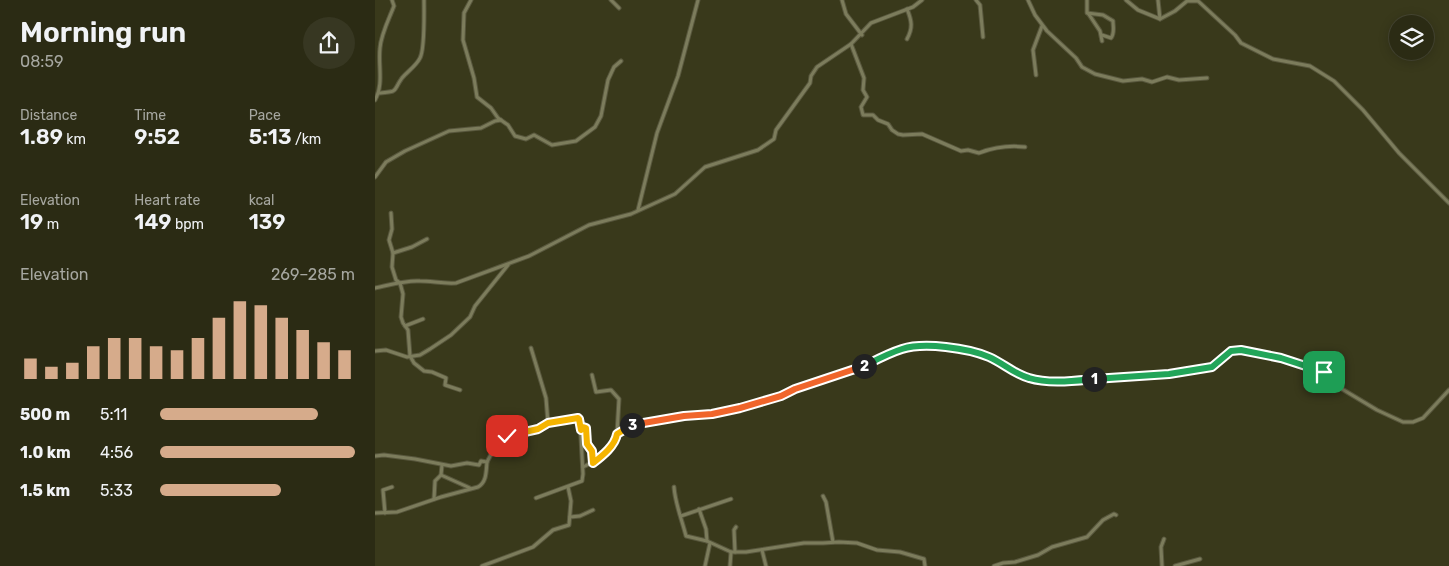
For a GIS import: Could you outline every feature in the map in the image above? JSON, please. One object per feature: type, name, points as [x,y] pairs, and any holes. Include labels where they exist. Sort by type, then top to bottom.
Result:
[{"type":"street","points":[[375,100],[379,93],[381,71],[380,47],[393,6],[393,0]]},
{"type":"street","points":[[379,93],[393,92],[397,89],[401,79],[412,70],[421,56],[425,17],[424,0]]},
{"type":"street","points":[[471,0],[464,13],[463,40],[474,78],[477,97],[508,125],[513,134],[519,138],[526,139],[535,135],[552,145],[576,141],[595,127],[601,116],[608,80],[613,67],[621,61]]},
{"type":"street","points":[[611,0],[619,8]]},
{"type":"street","points":[[638,210],[657,133],[678,76],[698,0]]},
{"type":"street","points":[[841,0],[846,14],[861,35]]},
{"type":"street","points":[[375,288],[422,280],[444,284],[456,283],[529,256],[589,225],[623,217],[675,194],[705,167],[758,150],[775,139],[777,130],[810,83],[811,76],[817,68],[851,44],[871,23],[907,9],[922,0]]},
{"type":"street","points":[[976,0],[980,6],[983,38]]},
{"type":"street","points":[[1028,0],[1042,26],[1055,40],[1076,58],[1082,67],[1099,76],[1123,81],[1142,79],[1152,82],[1168,77],[1179,80],[1207,78]]},
{"type":"street","points":[[1087,0],[1087,13],[1102,35],[1102,41]]},
{"type":"street","points":[[1126,0],[1138,10],[1160,19]]},
{"type":"street","points":[[1158,0],[1160,19]]},
{"type":"street","points":[[1160,19],[1175,11],[1187,1],[1198,1],[1235,35],[1241,43],[1273,59],[1310,66],[1333,81],[1363,110],[1399,152],[1449,203]]},
{"type":"street","points":[[907,9],[912,30],[907,39]]},
{"type":"street","points":[[1087,13],[1103,14],[1113,21],[1113,37],[1102,35]]},
{"type":"street","points":[[1036,75],[1033,50],[1042,26]]},
{"type":"street","points":[[851,44],[864,78],[863,90],[867,97],[861,107],[863,115],[873,115],[878,120],[888,124],[898,134],[922,134],[961,151],[968,150],[979,153],[988,148],[1002,146],[1025,147]]},
{"type":"street","points":[[375,51],[380,51]]},
{"type":"street","points":[[375,177],[386,162],[405,151],[449,132],[481,128],[501,120]]},
{"type":"street","points":[[391,213],[392,229],[389,240],[393,253],[393,267],[396,280],[400,283],[403,294],[401,317],[409,337],[410,356],[414,363],[424,371],[446,378],[445,385],[460,390]]},
{"type":"street","points":[[393,253],[413,247],[427,239]]},
{"type":"street","points":[[375,351],[386,350],[407,357],[420,355],[430,350],[458,329],[470,317],[475,306],[509,263]]},
{"type":"street","points":[[405,326],[423,319]]},
{"type":"street","points":[[531,348],[546,398],[548,423]]},
{"type":"street","points":[[617,434],[632,425],[684,416],[712,414],[767,401],[795,389],[862,367],[903,348],[946,348],[976,353],[989,357],[1019,375],[1031,379],[1052,381],[1169,374],[1212,367],[1231,351],[1241,350],[1281,358],[1324,372],[1342,388],[1377,410],[1403,422],[1413,422],[1423,418],[1449,390]]},
{"type":"street","points":[[583,467],[593,463],[611,446],[617,434],[619,399],[611,390],[596,392],[592,375]]},
{"type":"street","points":[[375,513],[397,512],[482,485],[486,478],[487,462],[496,445],[504,438],[538,429],[548,423],[578,418],[581,430],[582,481],[536,498]]},
{"type":"street","points":[[581,430],[583,427],[586,428],[587,444],[592,451],[593,463]]},
{"type":"street","points":[[375,456],[384,455],[415,459],[451,466],[469,463],[479,465],[481,461],[487,462]]},
{"type":"street","points":[[434,499],[435,481],[441,475],[443,465]]},
{"type":"street","points":[[441,475],[470,488]]},
{"type":"street","points":[[385,513],[383,490],[392,487]]},
{"type":"street","points":[[482,566],[533,547],[553,530],[569,525],[571,501],[568,487]]},
{"type":"street","points":[[674,487],[686,536],[708,542],[731,552],[762,550],[803,543],[857,543],[877,550],[901,552],[917,556],[923,559],[925,566]]},
{"type":"street","points":[[823,496],[826,502],[833,542]]},
{"type":"street","points":[[681,516],[731,499]]},
{"type":"street","points":[[699,509],[708,542],[705,566]]},
{"type":"street","points":[[570,517],[580,516],[593,510]]},
{"type":"street","points":[[995,566],[1003,562],[1015,564],[1052,547],[1087,537],[1103,520],[1114,514],[1116,515]]},
{"type":"street","points":[[735,552],[734,530],[736,527]]},
{"type":"street","points":[[1163,566],[1161,547],[1164,539]]},
{"type":"street","points":[[762,550],[766,566]]},
{"type":"street","points":[[730,566],[731,552]]},
{"type":"street","points":[[1175,566],[1200,558]]},
{"type":"route","points":[[507,436],[538,429],[548,423],[578,418],[581,430],[583,427],[586,428],[587,444],[592,451],[593,463],[611,446],[617,434],[632,425],[684,416],[712,414],[767,401],[795,389],[862,367],[903,348],[946,348],[976,353],[989,357],[1019,375],[1044,381],[1091,380],[1169,374],[1212,367],[1224,355],[1231,351],[1241,350],[1281,358],[1324,372]]}]
